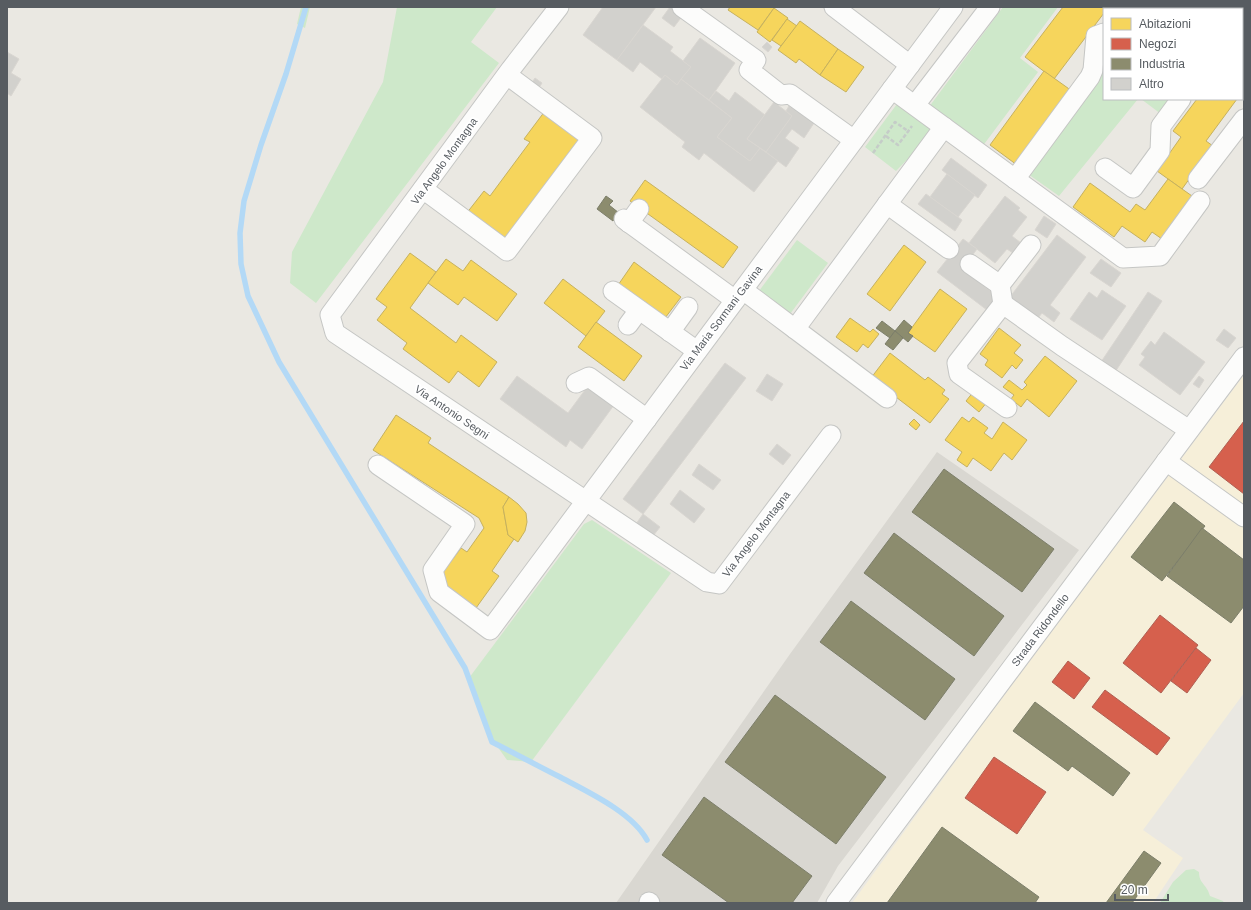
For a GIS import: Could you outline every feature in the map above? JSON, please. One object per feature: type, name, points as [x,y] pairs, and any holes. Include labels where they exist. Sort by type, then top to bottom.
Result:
[{"type":"street","name":"Via Angelo Montagna","points":[[330,315],[559,7]]},
{"type":"street","points":[[682,7],[756,60],[749,70],[781,95],[790,94],[854,140]]},
{"type":"street","points":[[834,7],[910,65]]},
{"type":"street","name":"Via Maria Sormani Gavina","points":[[378,465],[465,524],[433,570],[438,592],[490,630],[953,7]]},
{"type":"street","points":[[919,108],[990,7]]},
{"type":"street","points":[[1015,179],[1090,77],[1093,70],[1096,36],[1103,33]]},
{"type":"street","points":[[423,189],[507,251],[592,138],[507,75]]},
{"type":"street","points":[[892,89],[1123,258],[1160,256],[1200,201]]},
{"type":"street","points":[[1105,168],[1133,188],[1160,151],[1160,128],[1180,100]]},
{"type":"street","points":[[1198,179],[1244,119]]},
{"type":"street","points":[[795,329],[944,127]]},
{"type":"street","points":[[887,204],[949,249]]},
{"type":"street","points":[[631,217],[739,295],[795,329],[887,398]]},
{"type":"street","points":[[1000,285],[1031,245]]},
{"type":"street","points":[[970,264],[1000,285],[1003,304],[1062,346],[1189,430]]},
{"type":"street","points":[[613,291],[697,351]]},
{"type":"street","points":[[1003,304],[957,363],[959,374],[1008,408]]},
{"type":"street","points":[[670,332],[688,307]]},
{"type":"street","points":[[628,325],[639,310]]},
{"type":"street","name":"Via Antonio Segni","points":[[330,315],[334,333],[585,502]]},
{"type":"street","name":"Strada Ridondello","points":[[836,903],[1244,357]]},
{"type":"street","points":[[576,383],[590,377],[647,419]]},
{"type":"street","name":"Via Angelo Montagna","points":[[585,502],[707,582],[719,584],[831,435]]},
{"type":"street","points":[[1166,461],[1244,518]]},
{"type":"path","points":[[886,136],[898,145],[908,131],[919,108]]},
{"type":"path","points":[[873,153],[895,122],[908,131]]},
{"type":"shaded area","points":[[1244,375],[1244,693],[1143,830],[1183,858],[1153,903],[852,903],[983,724]]},
{"type":"shaded area","points":[[937,452],[1079,550],[838,866],[817,903],[616,903],[790,654]]},
{"type":"green space","points":[[301,7],[310,7],[305,28],[297,24]]},
{"type":"green space","points":[[397,7],[497,7],[471,42],[499,63],[316,303],[290,283],[292,252],[383,82]]},
{"type":"green space","points":[[1003,7],[1058,7],[1020,58],[1038,72],[982,147],[929,107]]},
{"type":"green space","points":[[1154,7],[1211,7],[1210,8],[1153,8]]},
{"type":"green space","points":[[1103,72],[1103,100],[1137,100],[1059,196],[1028,174]]},
{"type":"green space","points":[[1142,100],[1172,100],[1161,114]]},
{"type":"green space","points":[[897,104],[935,131],[896,171],[865,147]]},
{"type":"green space","points":[[797,240],[828,263],[790,314],[759,291]]},
{"type":"green space","points":[[592,520],[671,573],[531,762],[507,760],[492,739],[469,678],[584,524]]},
{"type":"green space","points":[[1194,869],[1199,872],[1200,879],[1210,896],[1223,901],[1224,903],[1160,903],[1173,882],[1186,870]]},
{"type":"building: Abitazioni","points":[[730,7],[774,8],[758,30],[728,10]]},
{"type":"building: Abitazioni","points":[[1063,7],[1109,7],[1103,8],[1103,14],[1054,79],[1025,57]]},
{"type":"building: Abitazioni","points":[[1116,7],[1130,7],[1130,8]]},
{"type":"building: Abitazioni","points":[[774,8],[788,18],[770,42],[757,32]]},
{"type":"building: Abitazioni","points":[[787,19],[797,26],[781,46],[772,40]]},
{"type":"building: Abitazioni","points":[[800,21],[838,49],[820,75],[799,59],[796,63],[778,50]]},
{"type":"building: Abitazioni","points":[[838,49],[864,67],[846,92],[820,75]]},
{"type":"building: Abitazioni","points":[[1044,71],[1072,91],[1017,165],[990,145]]},
{"type":"building: Abitazioni","points":[[1243,72],[1244,72],[1243,91]]},
{"type":"building: Abitazioni","points":[[1196,100],[1236,100],[1206,141],[1213,146],[1182,189],[1157,171],[1181,137],[1173,131]]},
{"type":"building: Abitazioni","points":[[545,111],[582,138],[504,242],[466,214],[484,191],[490,196],[530,142],[524,139]]},
{"type":"building: Abitazioni","points":[[1168,179],[1192,196],[1162,239],[1152,232],[1145,242],[1122,226],[1114,237],[1073,207],[1090,183],[1130,212],[1136,204],[1145,210]]},
{"type":"building: Abitazioni","points":[[645,180],[738,247],[723,268],[630,201]]},
{"type":"building: Abitazioni","points":[[904,245],[926,262],[890,311],[867,294]]},
{"type":"building: Abitazioni","points":[[410,253],[436,272],[410,308],[456,343],[461,335],[497,362],[479,387],[458,371],[449,383],[403,349],[407,343],[377,320],[387,307],[376,299]]},
{"type":"building: Abitazioni","points":[[446,259],[463,271],[471,260],[517,294],[497,321],[464,297],[458,305],[428,283]]},
{"type":"building: Abitazioni","points":[[634,262],[681,297],[662,322],[616,288]]},
{"type":"building: Abitazioni","points":[[563,279],[605,311],[586,336],[544,303]]},
{"type":"building: Abitazioni","points":[[940,289],[967,309],[935,352],[908,333]]},
{"type":"building: Abitazioni","points":[[850,318],[870,332],[873,329],[879,334],[868,348],[863,344],[857,352],[836,337]]},
{"type":"building: Abitazioni","points":[[596,322],[642,356],[624,381],[578,347]]},
{"type":"building: Abitazioni","points":[[999,328],[1021,345],[1014,353],[1023,360],[1016,369],[1012,365],[1002,378],[985,365],[988,360],[980,354]]},
{"type":"building: Abitazioni","points":[[890,353],[925,380],[928,377],[945,390],[942,394],[949,399],[930,423],[871,378]]},
{"type":"building: Abitazioni","points":[[1045,356],[1077,381],[1049,417],[1027,399],[1021,407],[1011,399],[1014,395],[1003,387],[1009,380],[1022,390],[1027,385],[1024,382]]},
{"type":"building: Abitazioni","points":[[974,391],[987,402],[979,412],[966,401]]},
{"type":"building: Abitazioni","points":[[396,415],[431,438],[428,443],[509,497],[503,507],[508,535],[514,539],[492,571],[499,576],[476,608],[437,580],[461,548],[467,552],[484,528],[479,518],[373,450]]},
{"type":"building: Abitazioni","points":[[962,417],[969,422],[973,417],[988,428],[984,433],[992,439],[1003,422],[1027,440],[1012,460],[1004,453],[991,471],[973,458],[967,467],[957,460],[962,452],[945,440]]},
{"type":"building: Abitazioni","points":[[914,419],[920,425],[916,430],[909,424]]},
{"type":"building: Abitazioni","points":[[509,497],[526,513],[527,522],[525,531],[518,542],[508,535],[503,507]]},
{"type":"building: Negozi","points":[[1244,421],[1244,494],[1209,467]]},
{"type":"building: Negozi","points":[[1160,615],[1198,645],[1161,693],[1123,663]]},
{"type":"building: Negozi","points":[[1196,648],[1211,660],[1187,693],[1171,681]]},
{"type":"building: Negozi","points":[[1068,661],[1090,678],[1074,699],[1052,682]]},
{"type":"building: Negozi","points":[[1105,690],[1170,738],[1157,755],[1092,707]]},
{"type":"building: Negozi","points":[[994,757],[1046,792],[1017,834],[965,798]]},
{"type":"building: Industria","points":[[606,196],[613,201],[609,205],[619,213],[613,221],[597,209]]},
{"type":"building: Industria","points":[[904,320],[912,327],[908,333],[913,336],[908,342],[895,331]]},
{"type":"building: Industria","points":[[882,321],[895,331],[890,338],[876,328]]},
{"type":"building: Industria","points":[[895,331],[903,338],[893,350],[885,344]]},
{"type":"building: Industria","points":[[944,469],[1054,549],[1022,592],[912,512]]},
{"type":"building: Industria","points":[[1174,502],[1205,526],[1162,581],[1131,557]]},
{"type":"building: Industria","points":[[1202,528],[1244,560],[1244,606],[1231,623],[1167,576]]},
{"type":"building: Industria","points":[[894,533],[1004,616],[974,656],[864,573]]},
{"type":"building: Industria","points":[[851,601],[955,679],[925,720],[820,642]]},
{"type":"building: Industria","points":[[775,695],[886,777],[836,844],[725,762]]},
{"type":"building: Industria","points":[[1035,702],[1130,773],[1113,796],[1072,766],[1068,771],[1013,731]]},
{"type":"building: Industria","points":[[704,797],[812,876],[792,903],[729,903],[662,855]]},
{"type":"building: Industria","points":[[942,827],[1039,897],[1035,903],[887,903]]},
{"type":"building: Industria","points":[[1144,851],[1161,863],[1132,903],[1106,903]]},
{"type":"building: Altro","points":[[603,7],[656,7],[617,60],[583,35]]},
{"type":"building: Altro","points":[[670,7],[683,15],[674,27],[662,18]]},
{"type":"building: Altro","points":[[643,25],[673,47],[670,51],[691,67],[677,85],[665,75],[662,79],[640,62],[633,72],[617,60]]},
{"type":"building: Altro","points":[[700,38],[735,63],[709,100],[681,79],[691,67],[683,61]]},
{"type":"building: Altro","points":[[767,42],[772,47],[768,52],[762,47]]},
{"type":"building: Altro","points":[[7,52],[19,59],[11,73],[21,79],[11,96],[7,93]]},
{"type":"building: Altro","points":[[665,75],[677,85],[681,79],[732,118],[717,137],[750,161],[760,148],[778,161],[754,192],[704,153],[699,160],[682,147],[685,142],[640,107]]},
{"type":"building: Altro","points":[[535,78],[542,83],[536,92],[529,87]]},
{"type":"building: Altro","points":[[716,91],[729,101],[735,92],[765,115],[747,139],[760,148],[750,161],[717,137],[732,118],[709,100]]},
{"type":"building: Altro","points":[[774,102],[792,116],[766,152],[747,139]]},
{"type":"building: Altro","points":[[789,106],[814,123],[804,138],[792,129],[785,138],[799,148],[786,167],[766,152],[792,116],[786,111]]},
{"type":"building: Altro","points":[[951,158],[987,185],[978,198],[942,170]]},
{"type":"building: Altro","points":[[947,174],[975,195],[958,217],[930,197]]},
{"type":"building: Altro","points":[[926,194],[962,220],[955,231],[918,204]]},
{"type":"building: Altro","points":[[1005,196],[1020,208],[1018,210],[1027,217],[1012,236],[1021,243],[1013,253],[1007,249],[995,263],[969,243]]},
{"type":"building: Altro","points":[[1044,216],[1056,224],[1047,238],[1035,230]]},
{"type":"building: Altro","points":[[1057,235],[1086,257],[1050,305],[1060,313],[1054,322],[1042,313],[1038,318],[1010,297]]},
{"type":"building: Altro","points":[[963,239],[977,249],[962,269],[998,297],[987,310],[937,272]]},
{"type":"building: Altro","points":[[1101,259],[1121,273],[1111,287],[1090,273]]},
{"type":"building: Altro","points":[[1102,290],[1126,306],[1102,340],[1070,319],[1089,292],[1097,298]]},
{"type":"building: Altro","points":[[1148,292],[1162,301],[1115,372],[1101,362]]},
{"type":"building: Altro","points":[[1224,329],[1236,338],[1228,348],[1216,340]]},
{"type":"building: Altro","points":[[1164,332],[1205,362],[1180,395],[1139,365],[1145,357],[1141,354],[1151,341],[1155,345]]},
{"type":"building: Altro","points":[[725,363],[746,378],[643,514],[623,499]]},
{"type":"building: Altro","points":[[767,374],[783,384],[772,401],[756,391]]},
{"type":"building: Altro","points":[[517,376],[568,413],[588,386],[614,405],[582,449],[570,440],[566,447],[500,399]]},
{"type":"building: Altro","points":[[1199,376],[1204,380],[1199,388],[1193,384]]},
{"type":"building: Altro","points":[[777,444],[791,455],[783,465],[769,454]]},
{"type":"building: Altro","points":[[699,464],[721,480],[713,490],[692,475]]},
{"type":"building: Altro","points":[[680,490],[705,509],[694,523],[670,504]]},
{"type":"building: Altro","points":[[643,514],[660,527],[653,536],[636,524]]},
{"type":"waterway","points":[[306,7],[286,74],[261,145],[244,201],[240,233],[241,264],[248,296],[279,362],[465,668],[492,742],[582,788],[620,811],[631,820],[647,840]]}]
